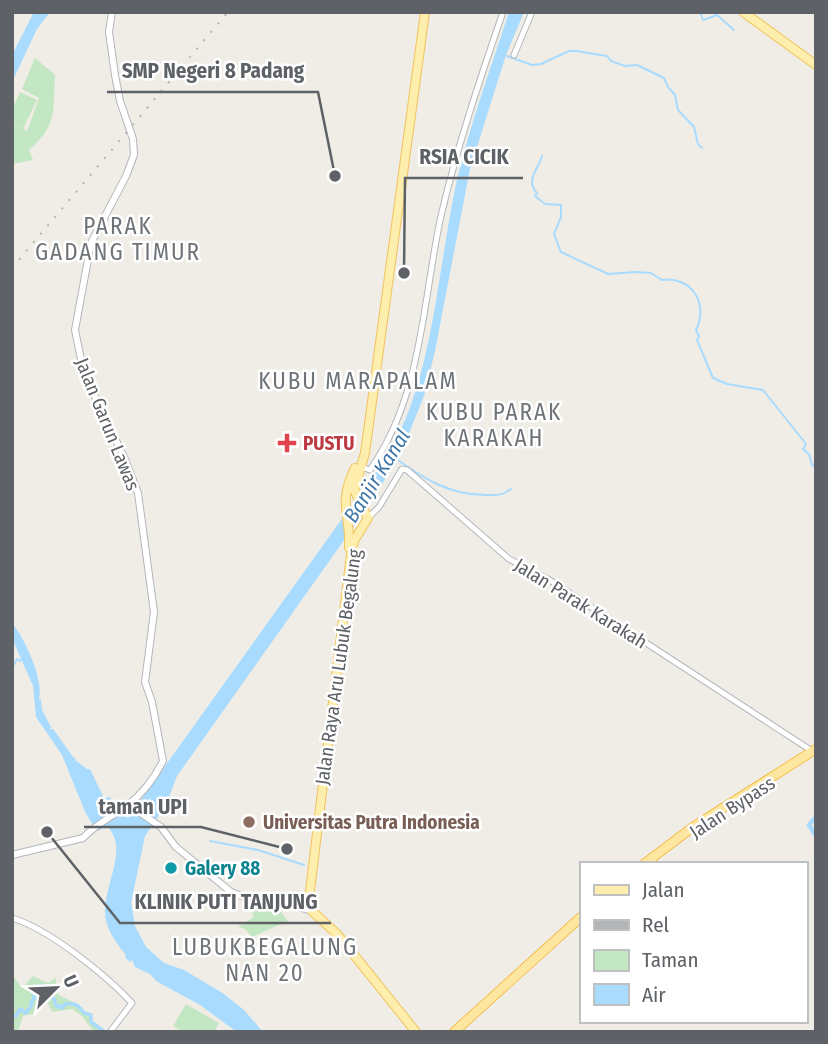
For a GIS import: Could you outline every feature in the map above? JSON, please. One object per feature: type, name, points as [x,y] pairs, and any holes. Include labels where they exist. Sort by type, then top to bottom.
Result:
[{"type":"highway","points":[[647,862],[815,751]]},
{"type":"highway","name":"Jalan Bypass","points":[[652,862],[725,809]]},
{"type":"highway","points":[[454,1032],[545,955],[580,921]]},
{"type":"highway","points":[[460,1032],[580,921]]},
{"type":"main road","name":"Jalan Garun Lawas","points":[[12,855],[80,839],[129,807],[158,772],[163,761],[152,702],[145,682],[154,617],[138,493],[124,457],[84,374],[75,330],[91,243],[134,155],[133,139],[120,102],[115,75],[109,32],[112,12]]},
{"type":"main road","points":[[367,516],[354,490],[365,444],[423,12]]},
{"type":"main road","points":[[743,12],[816,65]]},
{"type":"main road","name":"Jalan Raya Aru Lubuk Begalung","points":[[342,617],[349,544],[345,506],[347,486],[365,444]]},
{"type":"main road","name":"Jalan Raya Aru Lubuk Begalung","points":[[307,906],[342,617],[353,547],[367,516]]},
{"type":"main road","points":[[129,807],[157,825],[176,847],[231,892],[255,901],[307,906],[414,1032]]},
{"type":"street","points":[[361,467],[370,470],[378,458],[395,426],[413,376],[453,163],[503,12]]},
{"type":"street","points":[[514,55],[532,12]]},
{"type":"street","name":"Jalan Parak Karakah","points":[[367,516],[379,507],[402,470],[407,470],[509,559],[548,579],[815,751]]},
{"type":"street","points":[[12,918],[45,933],[102,975],[132,1003],[110,1032]]},
{"type":"green space","points":[[35,58],[55,75],[54,108],[45,133],[29,150],[33,160],[12,164],[12,125],[21,128],[12,124],[12,109],[20,92],[37,100],[23,129],[27,131],[39,98],[22,89]]},
{"type":"green space","points":[[275,904],[288,921],[252,937],[245,929],[238,927],[254,917],[252,913],[261,906]]},
{"type":"green space","points":[[12,974],[22,988],[33,976],[48,983],[56,978],[59,995],[73,1002],[86,1014],[90,1013],[92,1020],[106,1032],[93,1031],[82,1016],[72,1009],[52,1012],[48,1004],[39,1003],[33,1014],[23,1016],[18,1032],[12,1032]]},
{"type":"green space","points":[[186,1004],[219,1023],[214,1032],[183,1032],[173,1026]]},
{"type":"water","points":[[34,12],[50,12],[37,29],[12,82],[12,55]]},
{"type":"water","name":"Banjir Kanal","points":[[509,12],[524,12],[506,55],[470,169],[435,351],[424,396],[403,448],[376,495],[177,776],[166,805],[145,836],[131,903],[135,926],[146,947],[164,963],[184,970],[224,994],[244,1010],[263,1032],[237,1032],[200,1005],[135,967],[132,960],[130,962],[125,957],[111,934],[106,923],[105,910],[116,855],[113,835],[107,826],[97,831],[86,814],[62,755],[36,717],[33,686],[12,638],[12,623],[32,660],[39,681],[39,699],[50,729],[53,729],[74,758],[76,757],[75,760],[90,769],[103,796],[110,797],[128,818],[366,485],[405,420],[430,333],[462,159]]},
{"type":"waterway","points":[[700,12],[703,20],[717,15],[734,30]]},
{"type":"waterway","points":[[507,56],[532,65],[541,64],[569,51],[576,51],[607,56],[611,61],[625,66],[637,65],[664,78],[675,95],[678,110],[694,127],[698,144],[702,148]]},
{"type":"waterway","points":[[542,156],[532,184],[537,193],[535,196],[545,204],[561,205],[561,217],[554,234],[561,252],[608,274],[651,273],[662,280],[682,282],[689,287],[699,302],[697,340],[713,378],[727,384],[763,390],[806,444],[803,449],[816,467]]},
{"type":"waterway","name":"Banjir Kanal","points":[[395,458],[448,489],[496,495],[511,489]]},
{"type":"waterway","points":[[12,668],[17,659],[20,661],[22,658]]},
{"type":"waterway","points":[[814,819],[809,825],[816,836]]},
{"type":"waterway","points":[[210,841],[258,850],[304,865]]},
{"type":"waterway","points":[[12,1016],[16,1016],[20,1009],[26,1013],[35,997],[31,990],[41,985],[45,991],[50,990],[57,1007],[62,1008],[65,1004],[76,1005],[84,1013],[91,1015],[91,1022],[105,1032]]},
{"type":"railway","points":[[12,268],[228,12]]},
{"type":"place","name":"SMP Negeri 8 Padang","points":[[335,176]]},
{"type":"place","name":"RSIA CICIK","points":[[404,273]]},
{"type":"place","name":"PUSTU","points":[[287,443]]},
{"type":"place","name":"Universitas Putra Indonesia","points":[[249,822]]},
{"type":"place","name":"KLINIK PUTI TANJUNG","points":[[47,832]]},
{"type":"place","name":"taman UPI","points":[[287,849]]},
{"type":"place","name":"Galery 88","points":[[171,868]]},
{"type":"district","name":"PARAK GADANG TIMUR","points":[[118,239]]},
{"type":"district","name":"KUBU MARAPALAM","points":[[358,381]]},
{"type":"district","name":"KUBU PARAK KARAKAH","points":[[494,425]]},
{"type":"district","name":"LUBUKBEGALUNG NAN 20","points":[[265,960]]}]
